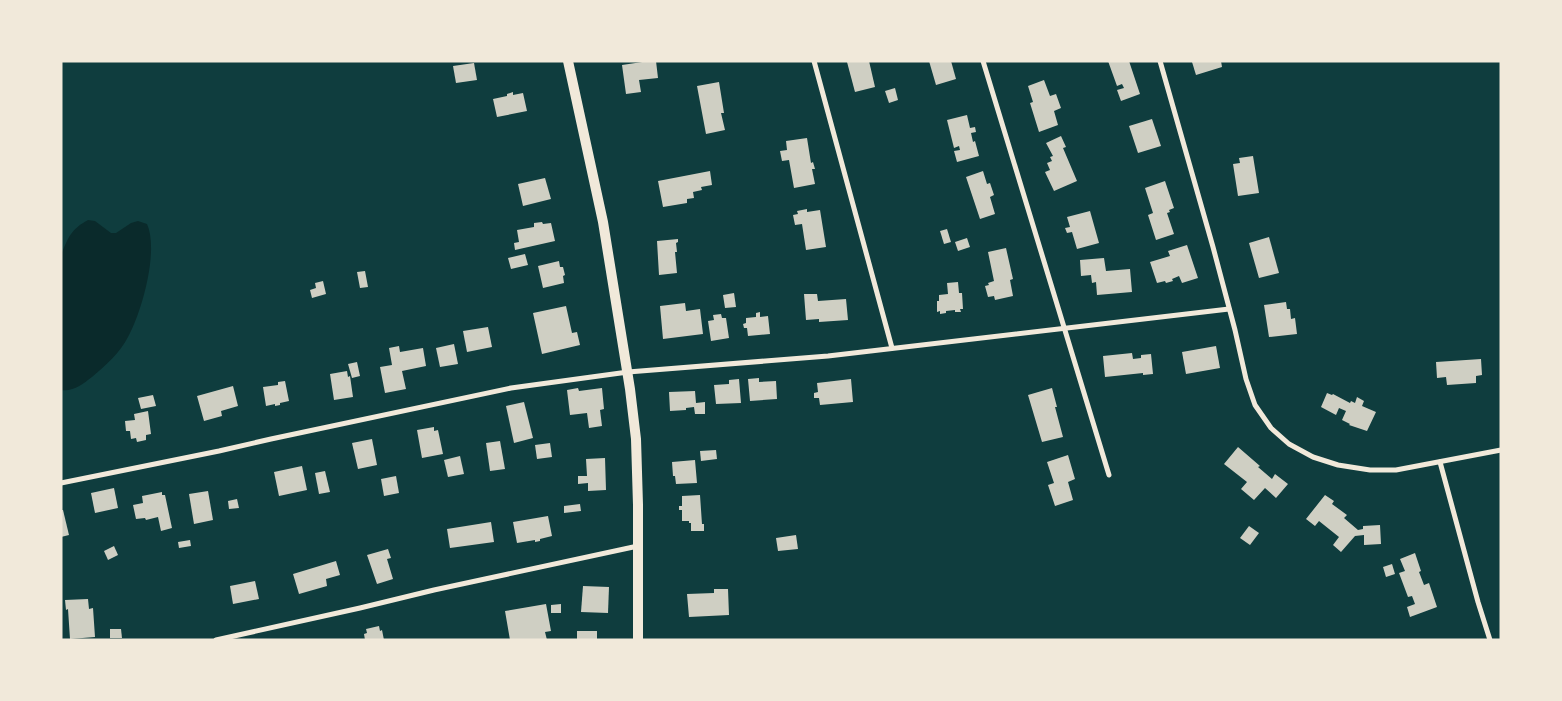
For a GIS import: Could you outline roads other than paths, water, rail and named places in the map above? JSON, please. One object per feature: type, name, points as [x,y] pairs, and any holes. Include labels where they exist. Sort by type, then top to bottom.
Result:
[{"type":"main road","points":[[568,61],[603,222],[628,372],[636,439],[639,546],[638,640]]},
{"type":"street","points":[[814,61],[892,348]]},
{"type":"street","points":[[983,61],[1109,476]]},
{"type":"street","points":[[1160,61],[1230,309],[1243,367],[1255,404],[1271,428],[1289,444],[1312,457],[1338,465],[1370,470],[1396,470],[1501,450]]},
{"type":"street","points":[[61,483],[511,388],[628,372],[828,356],[1230,309]]},
{"type":"street","points":[[1440,462],[1490,640]]},
{"type":"street","points":[[216,640],[434,590],[639,546]]},
{"type":"water","points":[[88,220],[95,221],[111,233],[116,233],[131,223],[138,221],[147,224],[150,235],[150,265],[139,312],[128,337],[117,354],[78,387],[61,390],[61,255],[71,234]]}]
